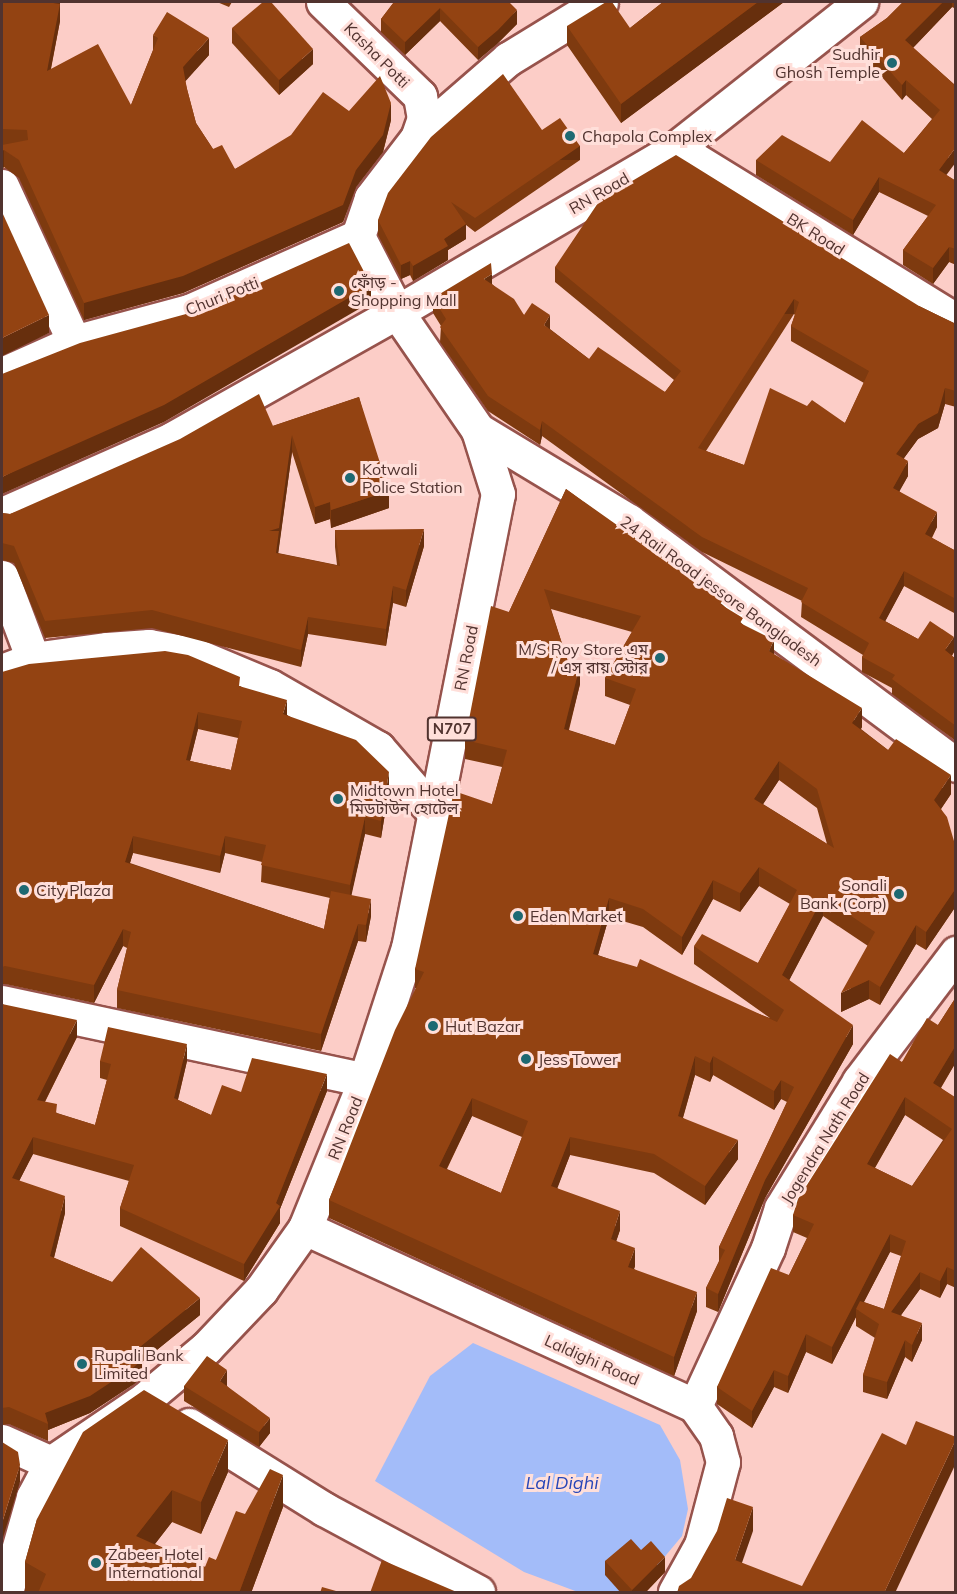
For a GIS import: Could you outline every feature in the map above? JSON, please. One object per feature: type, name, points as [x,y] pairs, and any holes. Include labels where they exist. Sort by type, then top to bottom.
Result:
[{"type":"main road","name":"Kasha Potti","points":[[323,2],[420,96],[424,118],[417,138],[371,198],[358,237]]},
{"type":"main road","points":[[417,138],[508,59],[601,2]]},
{"type":"main road","name":"RN Road","points":[[6,1593],[33,1497],[51,1463],[145,1399],[206,1348],[261,1290],[305,1228],[365,1080],[408,948],[498,494],[478,430],[397,312],[676,148],[861,2]]},
{"type":"main road","name":"BK Road","points":[[676,148],[956,320]]},
{"type":"main road","points":[[2,190],[74,342]]},
{"type":"main road","points":[[2,514],[172,439],[397,312],[358,237]]},
{"type":"main road","name":"Churi Potti","points":[[2,374],[74,342],[189,311],[358,237]]},
{"type":"main road","name":"24 Rail Road jessore Bangladesh","points":[[478,430],[629,521],[956,765]]},
{"type":"main road","points":[[2,577],[33,659]]},
{"type":"main road","points":[[2,671],[33,659],[150,646],[229,666],[378,748],[436,814]]},
{"type":"main road","name":"Jogendra Nath Road","points":[[695,1406],[768,1248],[781,1208],[859,1081],[956,953]]},
{"type":"main road","points":[[2,1002],[365,1080]]},
{"type":"main road","name":"Laldighi Road","points":[[305,1228],[695,1406]]},
{"type":"main road","points":[[145,1399],[324,1509],[478,1593]]},
{"type":"main road","points":[[675,1593],[700,1545],[723,1462],[716,1436],[695,1406]]},
{"type":"main road","points":[[2,1441],[51,1463]]},
{"type":"water","name":"Lal Dighi","points":[[473,1343],[660,1425],[680,1460],[688,1509],[682,1536],[641,1585],[626,1592],[578,1592],[524,1572],[375,1481],[430,1376]]},
{"type":"building","points":[[2,2],[60,4],[47,71],[98,44],[131,105],[158,38],[153,35],[167,12],[209,38],[183,67],[187,89],[196,123],[213,149],[222,145],[235,169],[291,135],[323,92],[349,111],[380,76],[391,103],[383,135],[356,170],[343,205],[183,276],[84,303],[19,160],[4,150],[2,151],[2,145],[28,140],[27,130],[2,129]]},
{"type":"building","points":[[263,2],[271,2],[313,49],[279,80],[232,28]]},
{"type":"building","points":[[394,2],[509,2],[517,10],[478,47],[440,8],[405,42],[381,19]]},
{"type":"building","points":[[606,2],[612,2],[630,28],[663,2],[758,2],[621,104],[567,26]]},
{"type":"building","points":[[903,2],[943,2],[905,40],[956,86],[956,147],[939,170],[956,181],[956,249],[949,247],[933,268],[903,250],[936,205],[879,177],[853,220],[756,160],[782,135],[830,162],[862,120],[904,153],[940,110],[906,80],[902,85],[860,37],[887,18]]},
{"type":"building","points":[[503,74],[542,130],[560,118],[580,146],[475,218],[451,202],[466,224],[444,239],[448,246],[413,266],[410,261],[401,265],[378,220],[388,193],[431,137]]},
{"type":"building","points":[[676,155],[919,306],[956,324],[956,391],[945,388],[938,413],[918,424],[896,454],[908,461],[893,488],[937,512],[925,534],[956,551],[956,599],[904,571],[879,618],[918,639],[930,621],[954,637],[945,650],[956,659],[956,726],[892,679],[895,675],[862,657],[869,643],[801,602],[808,588],[702,537],[542,421],[540,430],[488,396],[440,327],[446,319],[433,298],[491,263],[492,274],[484,279],[514,299],[524,315],[532,303],[550,315],[544,325],[589,359],[598,347],[665,392],[681,371],[555,267],[600,200]],"holes":[[[794,299],[799,302],[791,326],[869,371],[845,423],[812,400],[807,406],[770,388],[744,465],[698,448]]]},
{"type":"building","points":[[2,212],[49,315],[2,338]]},
{"type":"building","points":[[349,243],[371,285],[164,405],[2,477],[2,374],[80,343],[197,311]]},
{"type":"building","points":[[259,394],[273,426],[359,397],[389,491],[331,510],[330,502],[315,507],[292,435],[279,528],[269,531],[279,531],[276,553],[340,566],[335,530],[424,529],[406,590],[393,586],[386,629],[308,617],[301,650],[152,610],[45,621],[14,546],[2,543],[2,513],[10,514],[180,439]]},
{"type":"building","points":[[566,489],[723,600],[720,604],[743,618],[740,623],[774,640],[769,651],[862,708],[852,723],[888,750],[896,739],[951,775],[934,800],[947,817],[956,848],[956,888],[926,932],[916,925],[880,987],[869,980],[841,993],[875,932],[823,897],[782,975],[853,1025],[765,1180],[718,1294],[706,1288],[725,1250],[719,1247],[794,1087],[781,1080],[774,1091],[713,1056],[710,1063],[695,1056],[678,1116],[738,1140],[705,1186],[654,1154],[570,1137],[551,1186],[620,1211],[611,1239],[635,1248],[628,1267],[697,1292],[674,1357],[329,1200],[395,1030],[424,972],[415,969],[454,791],[492,804],[507,750],[465,740],[491,606],[509,612]],"holes":[[[544,589],[641,616],[605,678],[636,689],[615,745],[564,729],[580,665],[568,662]],[[779,761],[817,789],[834,848],[754,799]],[[759,867],[797,890],[758,963],[702,934],[694,946],[784,1010],[777,1022],[640,959],[637,967],[593,954],[609,898],[643,909],[682,937],[713,880],[740,893]],[[472,1098],[528,1121],[501,1193],[439,1166]]]},
{"type":"building","points":[[165,651],[188,655],[240,677],[239,686],[287,700],[283,714],[356,740],[389,772],[381,821],[365,817],[350,885],[261,865],[266,845],[225,836],[220,856],[133,836],[125,862],[324,929],[331,891],[371,899],[366,925],[358,924],[321,1034],[117,990],[131,932],[123,929],[94,985],[2,967],[2,672],[29,664]],"holes":[[[198,712],[242,721],[231,770],[186,760]]]},
{"type":"building","points":[[956,997],[956,1045],[933,1083],[956,1099],[956,1271],[947,1267],[940,1281],[920,1272],[891,1312],[922,1323],[912,1345],[905,1340],[887,1382],[863,1375],[879,1324],[856,1309],[860,1301],[884,1309],[906,1241],[890,1234],[832,1347],[806,1334],[788,1376],[774,1370],[752,1411],[717,1387],[771,1268],[789,1275],[814,1224],[793,1215],[798,1199],[890,1054],[902,1062],[927,1018],[938,1025]],"holes":[[[905,1097],[952,1129],[912,1186],[867,1164]]]},
{"type":"building","points":[[2,1004],[77,1020],[37,1100],[57,1104],[56,1113],[95,1125],[111,1064],[100,1061],[108,1027],[187,1044],[174,1098],[211,1115],[222,1085],[241,1092],[252,1058],[327,1074],[276,1203],[280,1206],[244,1264],[120,1208],[134,1165],[33,1137],[12,1178],[65,1196],[50,1256],[112,1282],[141,1247],[200,1298],[135,1351],[142,1360],[134,1367],[90,1396],[45,1413],[48,1424],[9,1407],[2,1408]]},
{"type":"building","points":[[207,1356],[227,1370],[220,1381],[270,1418],[259,1432],[184,1386]]},
{"type":"building","points":[[144,1390],[228,1440],[201,1502],[172,1490],[136,1536],[205,1567],[209,1557],[216,1560],[236,1511],[245,1514],[270,1469],[283,1475],[239,1593],[38,1593],[46,1574],[25,1562],[37,1519],[83,1432]]},
{"type":"building","points":[[916,1421],[956,1437],[956,1439],[884,1593],[677,1593],[679,1586],[691,1578],[717,1531],[727,1498],[753,1507],[735,1560],[802,1586],[882,1433],[906,1445]]},
{"type":"building","points":[[2,1442],[18,1452],[20,1465],[2,1523]]},
{"type":"building","points":[[631,1539],[641,1550],[651,1541],[665,1557],[632,1590],[605,1561]]},
{"type":"building","points":[[382,1560],[459,1593],[370,1593]]},
{"type":"building","points":[[322,1587],[343,1593],[320,1593]]},
{"type":"place","name":"Sudhir Ghosh Temple","points":[[892,63]]},
{"type":"place","name":"Chapola Complex","points":[[570,136]]},
{"type":"place","name":"ফোঁড় - Shopping Mall","points":[[339,291]]},
{"type":"place","name":"Kotwali Police Station","points":[[350,478]]},
{"type":"place","name":"M/S Roy Store এম / এস রায় স্টোর","points":[[660,658]]},
{"type":"place","name":"Midtown Hotel মিডটাউন হোটেল","points":[[338,799]]},
{"type":"place","name":"City Plaza","points":[[24,890]]},
{"type":"place","name":"Sonali Bank (Corp)","points":[[899,894]]},
{"type":"place","name":"Eden Market","points":[[518,916]]},
{"type":"place","name":"Hut Bazar","points":[[433,1026]]},
{"type":"place","name":"Jess Tower","points":[[526,1059]]},
{"type":"place","name":"Rupali Bank Limited","points":[[82,1364]]},
{"type":"place","name":"Zabeer Hotel International","points":[[96,1563]]}]
